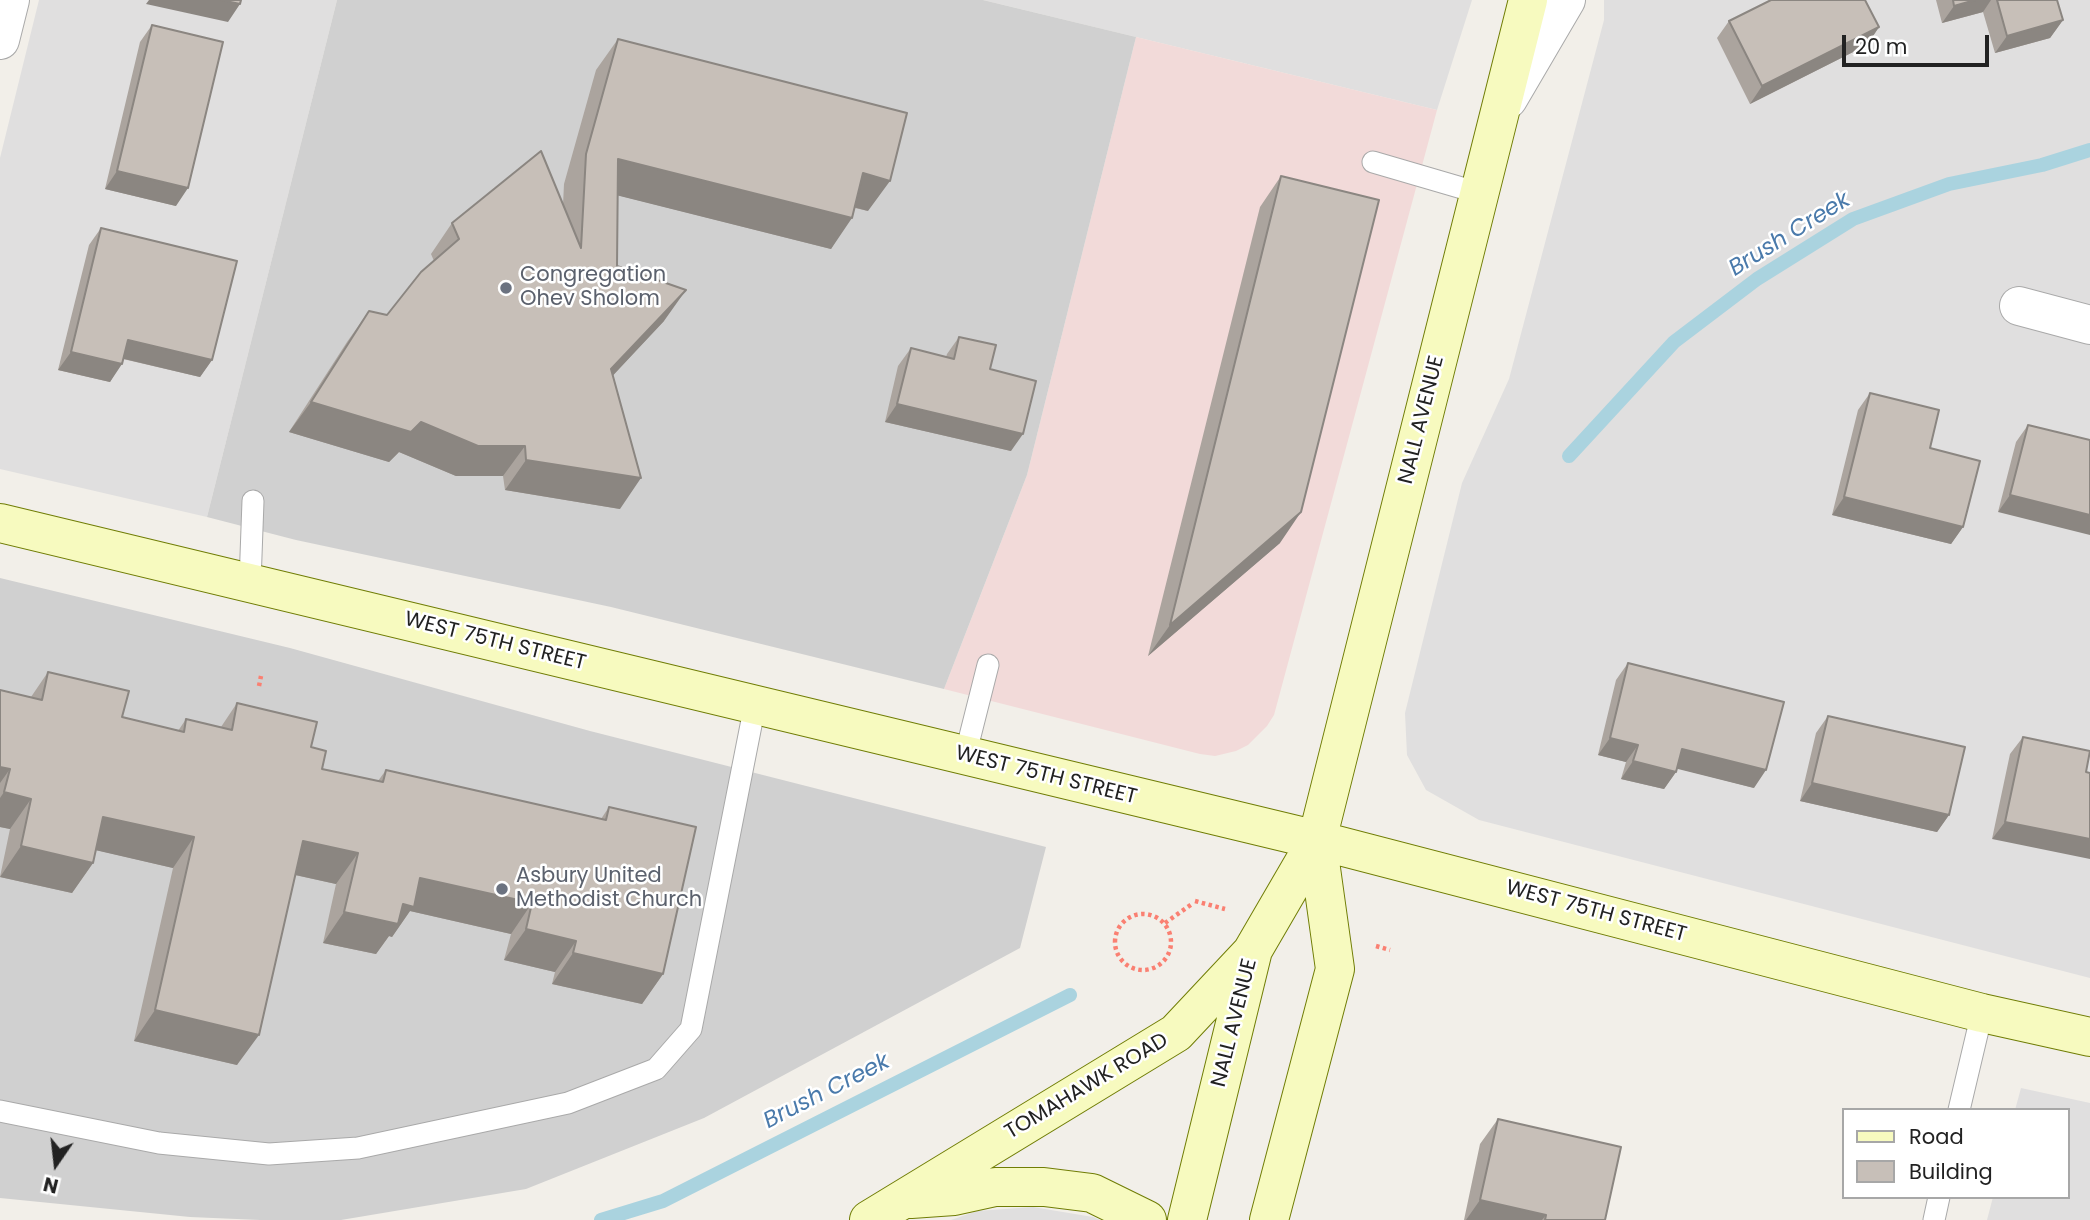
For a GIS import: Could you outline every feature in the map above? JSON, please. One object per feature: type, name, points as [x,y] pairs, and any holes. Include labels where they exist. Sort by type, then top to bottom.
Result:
[{"type":"main road","name":"NALL AVENUE","points":[[1187,1220],[1253,950],[1317,840],[1528,0]]},
{"type":"main road","name":"WEST 75TH STREET","points":[[0,523],[1317,840],[1982,1013],[2090,1037]]},
{"type":"main road","name":"NALL AVENUE","points":[[1269,1220],[1335,969],[1317,840]]},
{"type":"main road","name":"TOMAHAWK ROAD","points":[[869,1220],[1176,1033],[1253,950]]},
{"type":"main road","name":"TOMAHAWK ROAD","points":[[902,1200],[954,1196],[995,1187],[1044,1187],[1092,1193],[1147,1220]]},
{"type":"street","points":[[0,40],[10,0]]},
{"type":"street","points":[[1499,116],[1566,0]]},
{"type":"street","points":[[2019,306],[2090,325]]},
{"type":"lane","points":[[1373,162],[1479,193]]},
{"type":"lane","points":[[250,583],[253,501]]},
{"type":"lane","points":[[965,756],[988,665]]},
{"type":"lane","points":[[0,1111],[159,1143],[269,1154],[358,1148],[568,1103],[656,1069],[691,1029],[755,705]]},
{"type":"lane","points":[[1959,1108],[1982,1013]]},
{"type":"lane","points":[[1934,1220],[1939,1199]]},
{"type":"path","points":[[259,686],[261,676]]},
{"type":"path","points":[[1165,923],[1192,905]]},
{"type":"path","points":[[1140,913],[1158,917],[1165,923],[1170,931],[1171,950],[1159,965],[1150,970],[1141,970],[1123,962],[1115,946],[1115,937],[1123,921],[1140,913]]},
{"type":"shaded area","points":[[39,0],[337,0],[207,517],[0,469],[0,158]]},
{"type":"shaded area","points":[[337,0],[983,0],[1136,37],[1027,475],[944,689],[611,607],[296,540],[207,517]]},
{"type":"shaded area","points":[[983,0],[1472,0],[1437,110]]},
{"type":"shaded area","points":[[1604,0],[2090,0],[2090,978],[1479,820],[1426,790],[1407,755],[1405,713],[1462,483],[1509,379],[1604,20]]},
{"type":"shaded area","points":[[1136,37],[1437,110],[1274,715],[1248,745],[1215,756],[944,689],[1027,475]]},
{"type":"shaded area","points":[[0,578],[290,648],[590,731],[1046,847],[1020,948],[704,1118],[526,1189],[341,1220],[190,1217],[0,1198]]},
{"type":"shaded area","points":[[2021,1088],[2090,1103],[2090,1220],[1987,1220],[1992,1199],[2069,1199],[2069,1108],[2016,1108]]},
{"type":"shaded area","points":[[1033,1207],[1100,1220],[951,1220],[977,1211]]},
{"type":"building","points":[[221,0],[241,0],[240,4]]},
{"type":"building","points":[[1771,0],[1865,0],[1879,27],[1762,86],[1729,21]]},
{"type":"building","points":[[1953,0],[1975,0],[1954,6]]},
{"type":"building","points":[[1997,0],[2057,0],[2063,20],[2007,36]]},
{"type":"building","points":[[152,25],[223,42],[188,188],[117,171]]},
{"type":"building","name":"Congregation Ohev Sholom","points":[[618,39],[907,113],[890,181],[863,173],[852,218],[618,159],[617,266],[686,290],[611,369],[641,478],[526,460],[525,446],[478,446],[421,422],[411,432],[311,402],[369,311],[387,315],[421,272],[459,239],[452,223],[541,151],[581,248],[586,154]]},
{"type":"building","points":[[1281,176],[1379,200],[1301,512],[1170,625]]},
{"type":"building","points":[[101,228],[237,261],[212,360],[128,340],[122,364],[71,352]]},
{"type":"building","points":[[959,337],[996,345],[990,369],[1036,381],[1023,434],[897,404],[911,348],[954,359]]},
{"type":"building","points":[[1870,393],[1939,410],[1930,448],[1980,461],[1963,527],[1844,497]]},
{"type":"building","points":[[2028,425],[2090,440],[2090,515],[2010,495]]},
{"type":"building","points":[[1628,663],[1784,702],[1766,770],[1682,749],[1676,772],[1633,761],[1638,745],[1610,738]]},
{"type":"building","name":"Asbury United Methodist Church","points":[[48,672],[129,691],[122,717],[184,732],[186,719],[232,730],[237,703],[317,722],[311,747],[326,751],[322,769],[383,782],[386,770],[606,820],[609,807],[696,827],[663,974],[573,953],[576,941],[526,929],[532,903],[420,878],[414,907],[403,904],[398,924],[344,912],[358,853],[303,841],[259,1035],[155,1010],[194,837],[103,817],[93,863],[21,846],[31,799],[4,792],[10,769],[0,767],[0,690],[42,700]]},
{"type":"building","points":[[1828,716],[1965,747],[1949,815],[1812,783]]},
{"type":"building","points":[[2023,737],[2090,751],[2086,772],[2090,773],[2090,839],[2005,822]]},
{"type":"building","points":[[1498,1119],[1621,1147],[1605,1220],[1545,1220],[1546,1215],[1480,1200]]},
{"type":"waterway","name":"Brush Creek","points":[[1569,456],[1674,342],[1757,279],[1853,219],[1949,184],[2042,165],[2090,150]]},
{"type":"waterway","name":"Brush Creek","points":[[601,1220],[663,1201],[1070,995]]},
{"type":"place","name":"Congregation Ohev Sholom","points":[[506,288]]},
{"type":"place","name":"Asbury United Methodist Church","points":[[502,889]]}]
